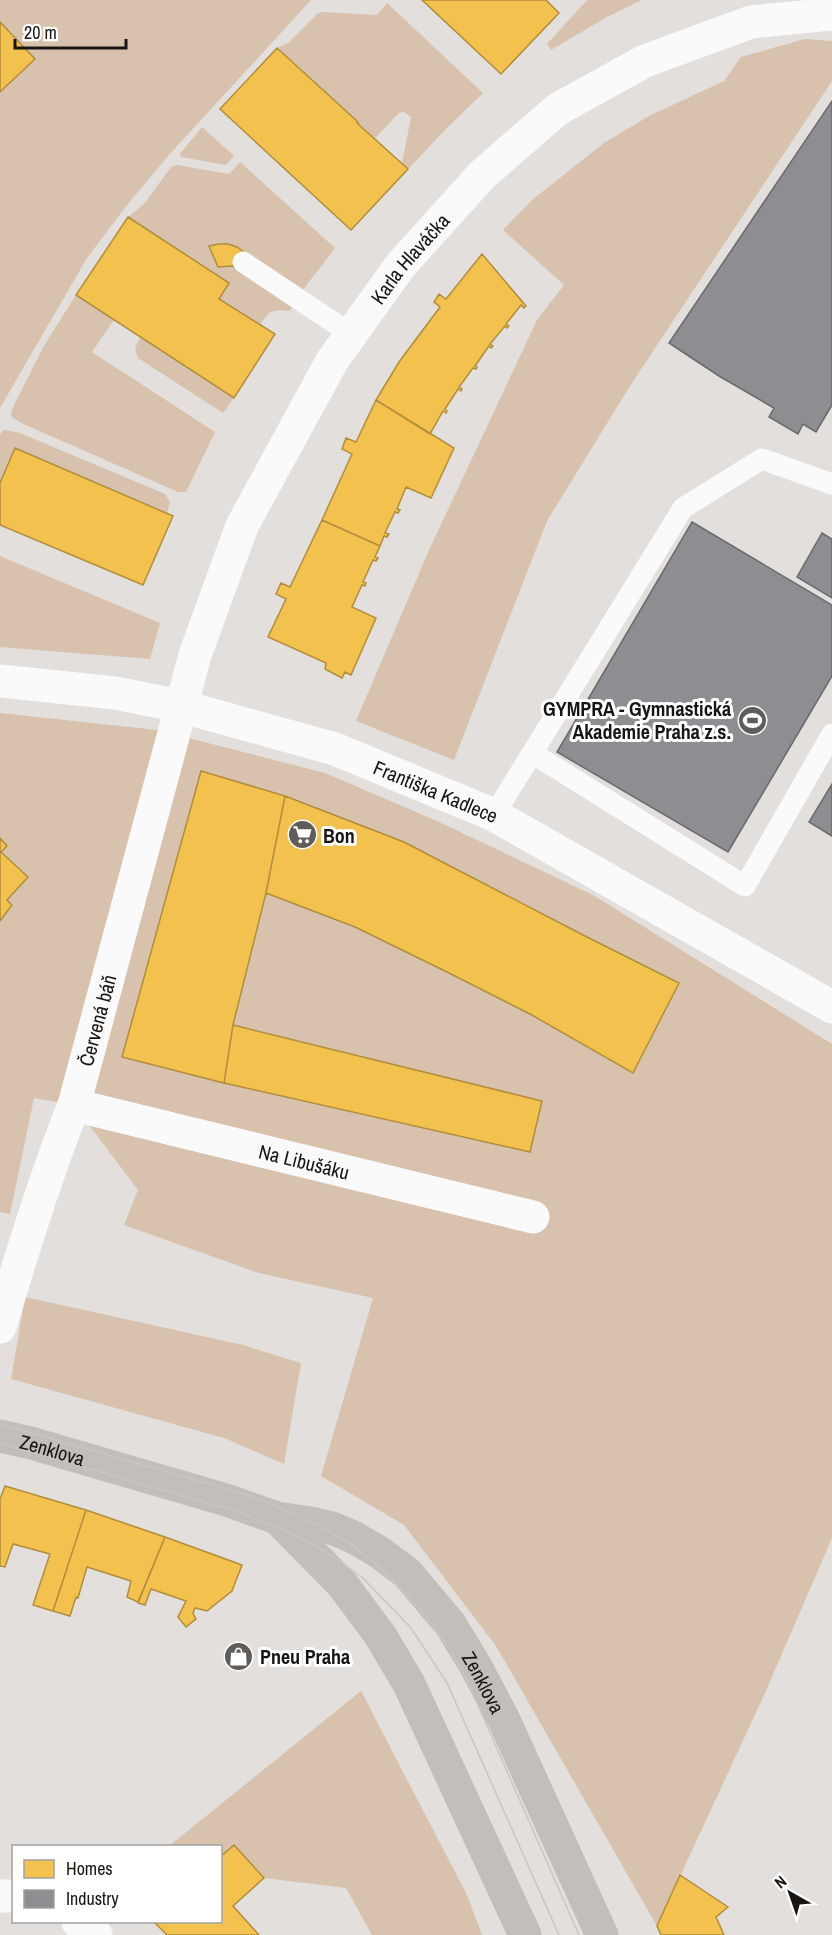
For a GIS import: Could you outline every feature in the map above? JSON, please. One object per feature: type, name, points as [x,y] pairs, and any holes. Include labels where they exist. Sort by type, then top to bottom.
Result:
[{"type":"main road","name":"Zenklova","points":[[0,1436],[214,1497],[277,1518],[311,1522],[332,1528],[379,1552],[407,1573],[443,1615],[475,1665],[503,1718],[602,1935]]},
{"type":"main road","name":"Zenklova","points":[[277,1518],[342,1584],[380,1635],[404,1674],[525,1935]]},
{"type":"street","name":"Karla Hlaváčka","points":[[180,706],[195,655],[242,526],[332,361],[400,266],[482,175],[558,109],[645,61],[751,22],[832,14]]},
{"type":"street","name":"Františka Kadlece","points":[[0,681],[115,693],[180,706],[335,749],[494,815],[832,1007]]},
{"type":"street","name":"Červená báň","points":[[0,1328],[29,1233],[74,1105],[180,706]]},
{"type":"street","name":"Na Libušáku","points":[[74,1105],[533,1217]]},
{"type":"lane","points":[[243,262],[351,334]]},
{"type":"lane","points":[[494,815],[682,508],[762,459],[832,484]]},
{"type":"lane","points":[[532,753],[745,886],[832,734]]},
{"type":"shaded area","points":[[0,0],[311,0],[167,157],[127,205],[87,258],[0,408],[0,92],[35,59],[0,22]]},
{"type":"shaded area","points":[[587,0],[642,0],[607,17],[551,50],[547,44]]},
{"type":"shaded area","points":[[387,3],[483,93],[408,169],[402,163],[411,117],[404,112],[399,113],[375,138],[277,48],[288,43],[317,14],[322,12],[377,15]]},
{"type":"shaded area","points":[[805,39],[832,41],[832,81],[630,386],[547,521],[454,760],[356,721],[429,550],[537,320],[564,285],[503,230],[532,200],[604,143],[649,116],[724,81],[741,57]]},
{"type":"shaded area","points":[[202,127],[234,156],[226,165],[181,157],[180,154]]},
{"type":"shaded area","points":[[240,162],[335,248],[302,291],[237,247],[223,244],[209,246],[218,267],[232,266],[238,269],[293,305],[290,311],[272,312],[260,325],[219,299],[229,283],[128,217],[144,204],[171,167],[177,165],[229,174]]},
{"type":"shaded area","points":[[76,295],[114,320],[92,352],[215,432],[186,492],[178,492],[19,422],[11,416],[12,409],[45,344]]},
{"type":"shaded area","points":[[140,337],[234,398],[223,413],[138,358],[135,349]]},
{"type":"shaded area","points":[[4,430],[20,433],[165,494],[170,502],[167,513],[15,448],[0,483],[0,434]]},
{"type":"shaded area","points":[[0,556],[160,623],[150,659],[0,647]]},
{"type":"shaded area","points":[[0,713],[157,730],[325,773],[437,821],[593,895],[832,1044],[832,1538],[765,1693],[657,1926],[496,1646],[404,1525],[321,1476],[373,1298],[259,1273],[124,1225],[138,1190],[74,1105],[34,1098],[10,1214],[0,1212],[0,921],[12,906],[7,900],[1,852],[7,846],[0,838]]},
{"type":"shaded area","points":[[25,1297],[243,1345],[301,1363],[284,1464],[224,1438],[11,1379]]},
{"type":"shaded area","points":[[361,1691],[467,1895],[482,1935],[372,1935],[346,1888],[264,1878],[234,1845],[222,1856],[222,1845],[170,1845]]},
{"type":"building: Homes","points":[[422,0],[546,0],[559,13],[501,74]]},
{"type":"building: Homes","points":[[0,22],[35,59],[0,92]]},
{"type":"building: Homes","points":[[277,48],[408,169],[351,230],[220,109]]},
{"type":"building: Homes","points":[[128,217],[229,283],[219,299],[275,334],[234,398],[76,295]]},
{"type":"building: Homes","points":[[219,244],[237,247],[248,255],[238,269],[232,266],[218,267],[209,246]]},
{"type":"building: Homes","points":[[482,254],[526,306],[524,308],[521,305],[506,324],[509,326],[507,328],[505,326],[490,344],[493,346],[491,348],[489,346],[475,366],[476,369],[473,368],[459,387],[461,391],[458,389],[445,409],[446,413],[443,411],[430,434],[376,400],[399,362],[440,307],[434,302],[439,294],[446,299]]},
{"type":"building: Homes","points":[[376,400],[454,448],[431,498],[406,487],[397,509],[400,510],[398,513],[395,512],[385,533],[389,534],[387,537],[384,536],[380,546],[322,520],[352,454],[342,449],[346,438],[356,442]]},
{"type":"building: Homes","points":[[15,448],[173,516],[143,585],[0,525],[0,483]]},
{"type":"building: Homes","points":[[322,520],[380,546],[375,557],[378,558],[376,561],[373,560],[363,582],[366,583],[365,586],[362,585],[352,607],[376,618],[351,675],[345,672],[342,678],[325,669],[326,663],[268,637],[286,599],[276,594],[281,583],[290,587]]},
{"type":"building: Homes","points":[[201,771],[285,796],[266,893],[233,1025],[224,1083],[122,1057]]},
{"type":"building: Homes","points":[[285,796],[404,842],[679,983],[633,1073],[530,1014],[447,972],[355,927],[266,893]]},
{"type":"building: Homes","points":[[0,838],[7,846],[1,852],[28,877],[7,900],[12,905],[0,921]]},
{"type":"building: Homes","points":[[233,1025],[542,1101],[530,1152],[224,1083]]},
{"type":"building: Homes","points":[[5,1486],[86,1510],[53,1611],[33,1605],[50,1554],[13,1544],[5,1567],[0,1566],[0,1499]]},
{"type":"building: Homes","points":[[86,1510],[165,1537],[138,1602],[127,1597],[131,1581],[87,1567],[70,1616],[53,1611]]},
{"type":"building: Homes","points":[[165,1537],[242,1565],[232,1591],[207,1611],[195,1608],[193,1613],[196,1619],[186,1627],[178,1617],[186,1601],[151,1589],[145,1605],[138,1603]]},
{"type":"building: Homes","points":[[234,1845],[264,1878],[233,1906],[259,1935],[167,1935],[155,1923],[222,1923],[222,1855]]},
{"type":"building: Homes","points":[[680,1875],[728,1907],[716,1917],[724,1935],[661,1935],[657,1926]]},
{"type":"building: Industry","points":[[832,101],[832,405],[816,432],[803,424],[798,434],[769,417],[774,408],[669,343]]},
{"type":"building: Industry","points":[[692,522],[832,605],[832,676],[728,852],[557,752]]},
{"type":"building: Industry","points":[[822,533],[832,539],[832,598],[797,577]]},
{"type":"building: Industry","points":[[832,784],[832,836],[809,822]]},
{"type":"tram line","points":[[0,1424],[251,1496],[334,1534],[380,1568],[434,1628],[466,1678],[579,1935]]},
{"type":"tram line","points":[[0,1443],[242,1513],[294,1534],[326,1552],[362,1577],[411,1628],[447,1683],[559,1935]]},
{"type":"place","name":"GYMPRA - Gymnastická Akademie Praha z.s.","points":[[752,720]]},
{"type":"place","name":"Bon","points":[[302,835]]},
{"type":"place","name":"Pneu Praha","points":[[239,1656]]}]
